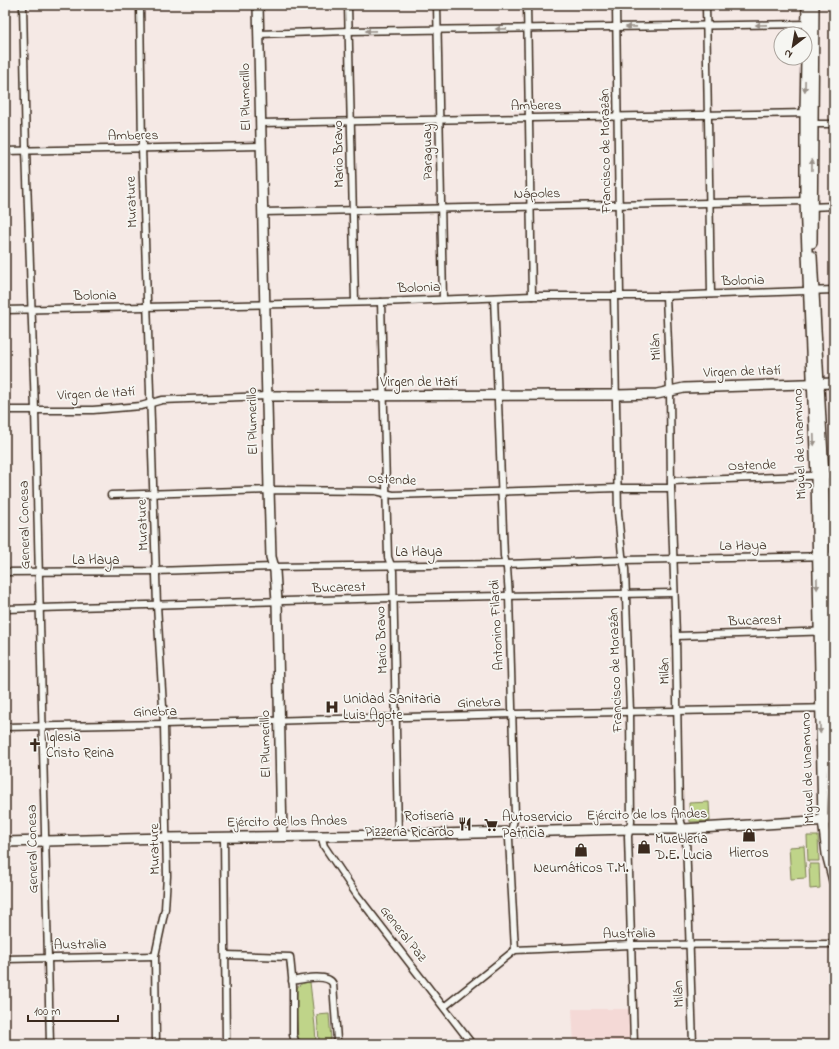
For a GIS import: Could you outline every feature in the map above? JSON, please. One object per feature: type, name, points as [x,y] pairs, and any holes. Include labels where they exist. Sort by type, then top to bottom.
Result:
[{"type":"street","name":"General Conesa","points":[[23,5],[26,150],[35,410],[44,842],[50,1044]]},
{"type":"street","name":"Murature","points":[[140,5],[142,148],[156,571],[164,724],[168,876],[166,900],[155,956],[156,1044]]},
{"type":"street","name":"El Plumerillo","points":[[258,5],[270,557],[276,574],[282,836]]},
{"type":"street","name":"Mario Bravo","points":[[348,5],[355,302]]},
{"type":"street","name":"Paraguay","points":[[437,5],[442,299]]},
{"type":"street","points":[[527,5],[532,296]]},
{"type":"street","name":"Francisco de Morazán","points":[[616,5],[617,116],[620,205],[616,395],[618,513],[625,568],[630,712],[630,829],[628,836],[634,1044]]},
{"type":"street","points":[[706,5],[711,294]]},
{"type":"street","name":"Miguel de Unamuno","points":[[807,5],[810,24],[808,204],[815,384],[825,556],[830,820],[834,852]]},
{"type":"street","name":"Miguel de Unamuno","points":[[810,24],[814,5]]},
{"type":"street","points":[[259,34],[348,31],[810,24]]},
{"type":"street","name":"Amberes","points":[[260,123],[809,113]]},
{"type":"street","points":[[809,124],[834,124]]},
{"type":"street","name":"Amberes","points":[[5,151],[260,146]]},
{"type":"street","name":"Nápoles","points":[[263,212],[710,203],[808,204],[834,206]]},
{"type":"street","name":"Bolonia","points":[[5,310],[381,302],[532,296],[666,296],[834,290]]},
{"type":"street","name":"Milán","points":[[666,296],[670,391],[679,815],[686,839],[693,1044]]},
{"type":"street","name":"Antonino Filardi","points":[[494,298],[499,396],[504,556],[509,596],[513,714],[515,821],[510,832],[509,844],[515,950]]},
{"type":"street","name":"Mario Bravo","points":[[381,302],[388,556],[393,571],[397,717],[398,834]]},
{"type":"street","name":"Virgen de Itatí","points":[[5,410],[93,410],[141,406],[162,400],[267,396],[616,395],[657,394],[684,388],[834,383]]},
{"type":"street","name":"Ostende","points":[[671,481],[834,475]]},
{"type":"street","name":"Ostende","points":[[111,495],[269,490],[376,491],[394,495],[618,488],[671,488]]},
{"type":"street","name":"La Haya","points":[[5,572],[156,571],[390,564],[506,564],[825,556]]},
{"type":"street","name":"Bucarest","points":[[5,609],[393,598],[674,593]]},
{"type":"street","name":"Bucarest","points":[[676,636],[826,631]]},
{"type":"street","name":"Ginebra","points":[[5,727],[513,714],[827,708]]},
{"type":"street","name":"Miguel de Unamuno","points":[[830,820],[827,854],[834,881]]},
{"type":"street","name":"Ejército de los Andes","points":[[5,842],[684,829],[830,820]]},
{"type":"street","name":"General Paz","points":[[321,835],[324,846],[357,895],[472,1044]]},
{"type":"street","points":[[224,838],[226,1044]]},
{"type":"street","name":"Australia","points":[[515,950],[631,945],[834,944]]},
{"type":"street","points":[[444,1007],[515,950]]},
{"type":"street","points":[[226,955],[290,957],[293,986],[293,1035],[298,1044]]},
{"type":"street","name":"Australia","points":[[5,959],[155,956]]},
{"type":"street","points":[[292,981],[317,977],[332,981],[337,1040],[336,1044]]},
{"type":"shaded area","points":[[572,1009],[629,1009],[631,1044],[574,1044]]},
{"type":"green space","points":[[709,802],[710,821],[690,822],[689,803]]},
{"type":"green space","points":[[807,836],[818,836],[819,861],[808,861]]},
{"type":"green space","points":[[804,846],[806,878],[791,879],[789,847]]},
{"type":"green space","points":[[809,864],[819,864],[820,888],[810,889]]},
{"type":"green space","points":[[310,982],[316,1034],[315,1044],[301,1043],[298,1039],[295,992],[297,987],[301,984]]},
{"type":"green space","points":[[329,1014],[331,1040],[319,1041],[317,1015]]},
{"type":"place","name":"Unidad Sanitaria Luis Agote","points":[[332,707]]},
{"type":"place","name":"Iglesia Cristo Reina","points":[[35,745]]},
{"type":"place","name":"Rotisería Pizzería Ricardo","points":[[465,824]]},
{"type":"place","name":"Autoservicio Patricia","points":[[491,825]]},
{"type":"place","name":"Hierros","points":[[749,835]]},
{"type":"place","name":"Mueblería D.E. Lucia","points":[[644,847]]},
{"type":"place","name":"Neumáticos T.M.","points":[[581,850]]}]
